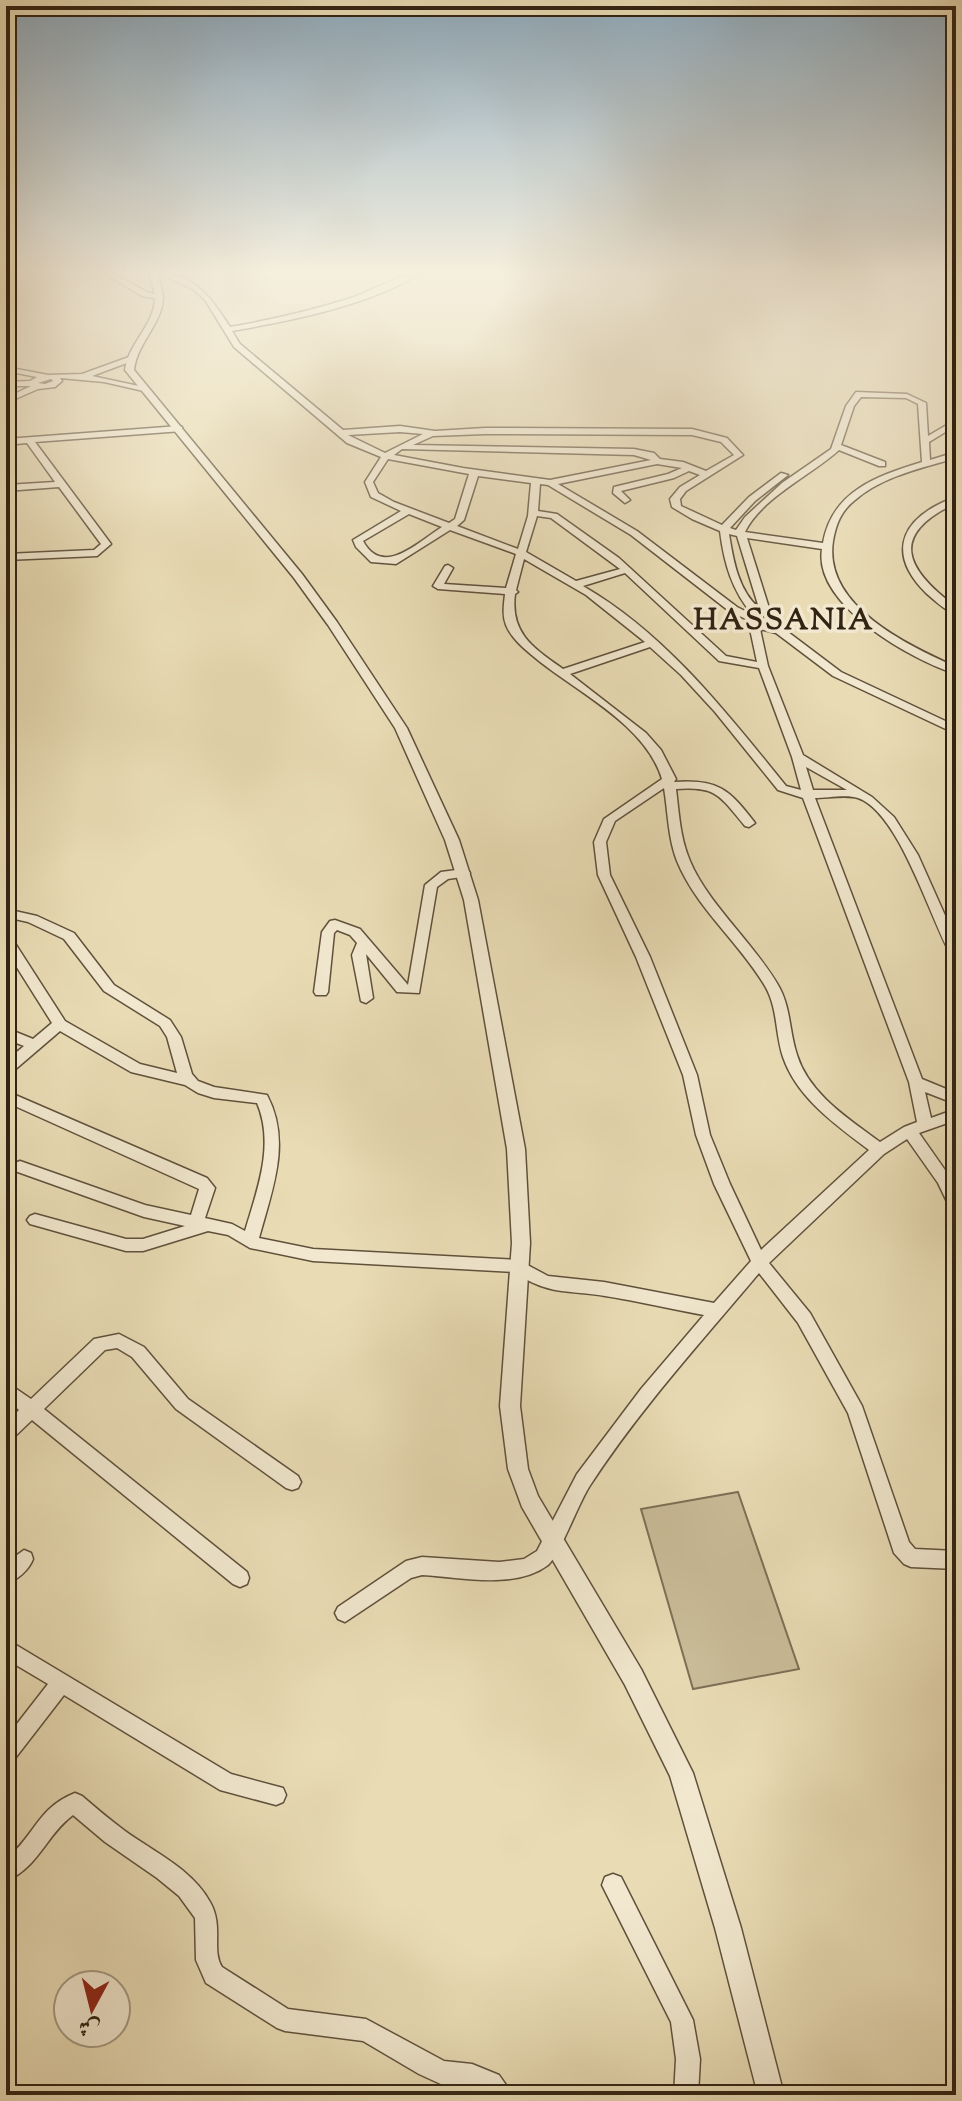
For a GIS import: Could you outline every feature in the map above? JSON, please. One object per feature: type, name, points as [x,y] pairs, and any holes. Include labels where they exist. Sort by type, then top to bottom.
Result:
[{"type":"street","points":[[81,378],[99,371]]},
{"type":"street","points":[[130,371],[298,576],[387,706],[443,814],[464,873],[516,1149],[521,1210],[510,1406],[518,1469],[529,1500],[633,1677],[681,1773],[728,1928],[771,2095]]},
{"type":"street","points":[[268,371],[341,433],[358,445],[386,456],[550,483],[657,461],[690,467],[706,474]]},
{"type":"street","points":[[6,372],[51,379],[113,379],[145,390]]},
{"type":"street","points":[[6,372],[34,383]]},
{"type":"street","points":[[6,384],[51,379]]},
{"type":"street","points":[[6,401],[34,383]]},
{"type":"street","points":[[925,1126],[916,1082],[763,666],[757,619],[737,581],[724,532],[730,520],[757,495],[837,445],[859,394],[907,396],[922,403],[926,463]]},
{"type":"street","points":[[923,442],[948,428]]},
{"type":"street","points":[[6,442],[179,429]]},
{"type":"street","points":[[341,433],[400,429],[432,434],[485,431],[692,432],[724,440],[738,450],[739,455],[683,489],[675,504],[724,532],[742,537],[824,546]]},
{"type":"street","points":[[432,434],[386,456],[369,482],[371,492],[408,511],[521,553],[575,585],[653,643],[719,710],[779,785],[791,792],[808,794],[860,794]]},
{"type":"street","points":[[6,557],[97,553],[106,544],[28,439]]},
{"type":"street","points":[[837,445],[882,464]]},
{"type":"street","points":[[400,447],[634,452],[651,455],[657,461]]},
{"type":"street","points":[[408,511],[358,540],[360,547],[374,560],[393,562],[462,515],[469,472],[467,448]]},
{"type":"street","points":[[956,455],[926,463],[868,488],[843,505],[837,512],[824,546],[832,577],[857,613],[883,632],[956,671]]},
{"type":"street","points":[[625,500],[616,490],[671,476],[690,467]]},
{"type":"street","points":[[757,619],[764,608],[742,537],[742,526],[793,474]]},
{"type":"street","points":[[535,481],[532,513],[513,592],[510,623],[514,632],[543,659],[651,744],[671,782],[678,848],[686,867],[696,886],[740,938],[780,1003],[792,1061],[805,1082],[831,1110],[879,1150]]},
{"type":"street","points":[[550,483],[634,533],[733,609],[780,631],[837,674],[956,730]]},
{"type":"street","points":[[6,488],[62,484]]},
{"type":"street","points":[[757,495],[769,498]]},
{"type":"street","points":[[956,500],[932,509],[915,525],[907,555],[914,576],[956,612]]},
{"type":"street","points":[[532,513],[559,518],[626,570],[723,659],[763,666]]},
{"type":"street","points":[[448,568],[438,586],[513,592]]},
{"type":"street","points":[[575,585],[626,570]]},
{"type":"street","points":[[563,673],[653,643]]},
{"type":"street","points":[[798,757],[860,794],[881,811],[908,846],[931,904],[956,952]]},
{"type":"street","points":[[749,823],[714,785],[671,782],[610,819],[600,842],[604,875],[643,957],[690,1075],[703,1135],[722,1184],[759,1262],[804,1318],[856,1411],[901,1547],[911,1558],[956,1560]]},
{"type":"street","points":[[321,992],[331,926],[335,924],[346,927],[363,943],[402,989],[414,990],[431,885],[445,875],[464,873]]},
{"type":"street","points":[[6,913],[32,919],[69,936],[109,988],[165,1023],[175,1040],[187,1080]]},
{"type":"street","points":[[6,940],[60,1024],[84,1042],[136,1068],[187,1080],[199,1088],[221,1094],[262,1099],[274,1124],[270,1158],[250,1242]]},
{"type":"street","points":[[363,943],[359,955],[366,998]]},
{"type":"street","points":[[6,1069],[60,1024]]},
{"type":"street","points":[[6,1033],[34,1045]]},
{"type":"street","points":[[916,1082],[956,1099]]},
{"type":"street","points":[[6,1096],[202,1182],[207,1188],[203,1224]]},
{"type":"street","points":[[345,1613],[406,1570],[422,1566],[499,1571],[527,1567],[544,1557],[583,1480],[647,1394],[759,1262],[879,1150],[909,1131],[956,1114]]},
{"type":"street","points":[[909,1131],[944,1180],[956,1206]]},
{"type":"street","points":[[20,1167],[144,1211],[232,1230],[250,1242],[313,1255],[518,1266],[536,1279],[548,1283],[723,1305]]},
{"type":"street","points":[[35,1220],[126,1245],[143,1245],[203,1224]]},
{"type":"street","points":[[6,1434],[100,1344],[119,1341],[150,1363],[182,1404],[292,1482]]},
{"type":"street","points":[[6,1389],[240,1578]]},
{"type":"street","points":[[6,1575],[24,1559]]},
{"type":"street","points":[[6,1648],[227,1783],[276,1795]]},
{"type":"street","points":[[6,1754],[61,1683]]},
{"type":"street","points":[[6,1870],[12,1869],[49,1821],[66,1806],[75,1803],[115,1837],[173,1878],[199,1903],[208,1921],[205,1948],[209,1969],[214,1975],[285,2020],[366,2030],[443,2073],[472,2076],[491,2083],[501,2095]]},
{"type":"street","points":[[613,1885],[682,2020],[688,2059],[686,2095]]},
{"type":"shaded area","points":[[738,1492],[799,1669],[693,1689],[641,1509]]},
{"type":"district","name":"HASSANIA","points":[[784,621]]}]
